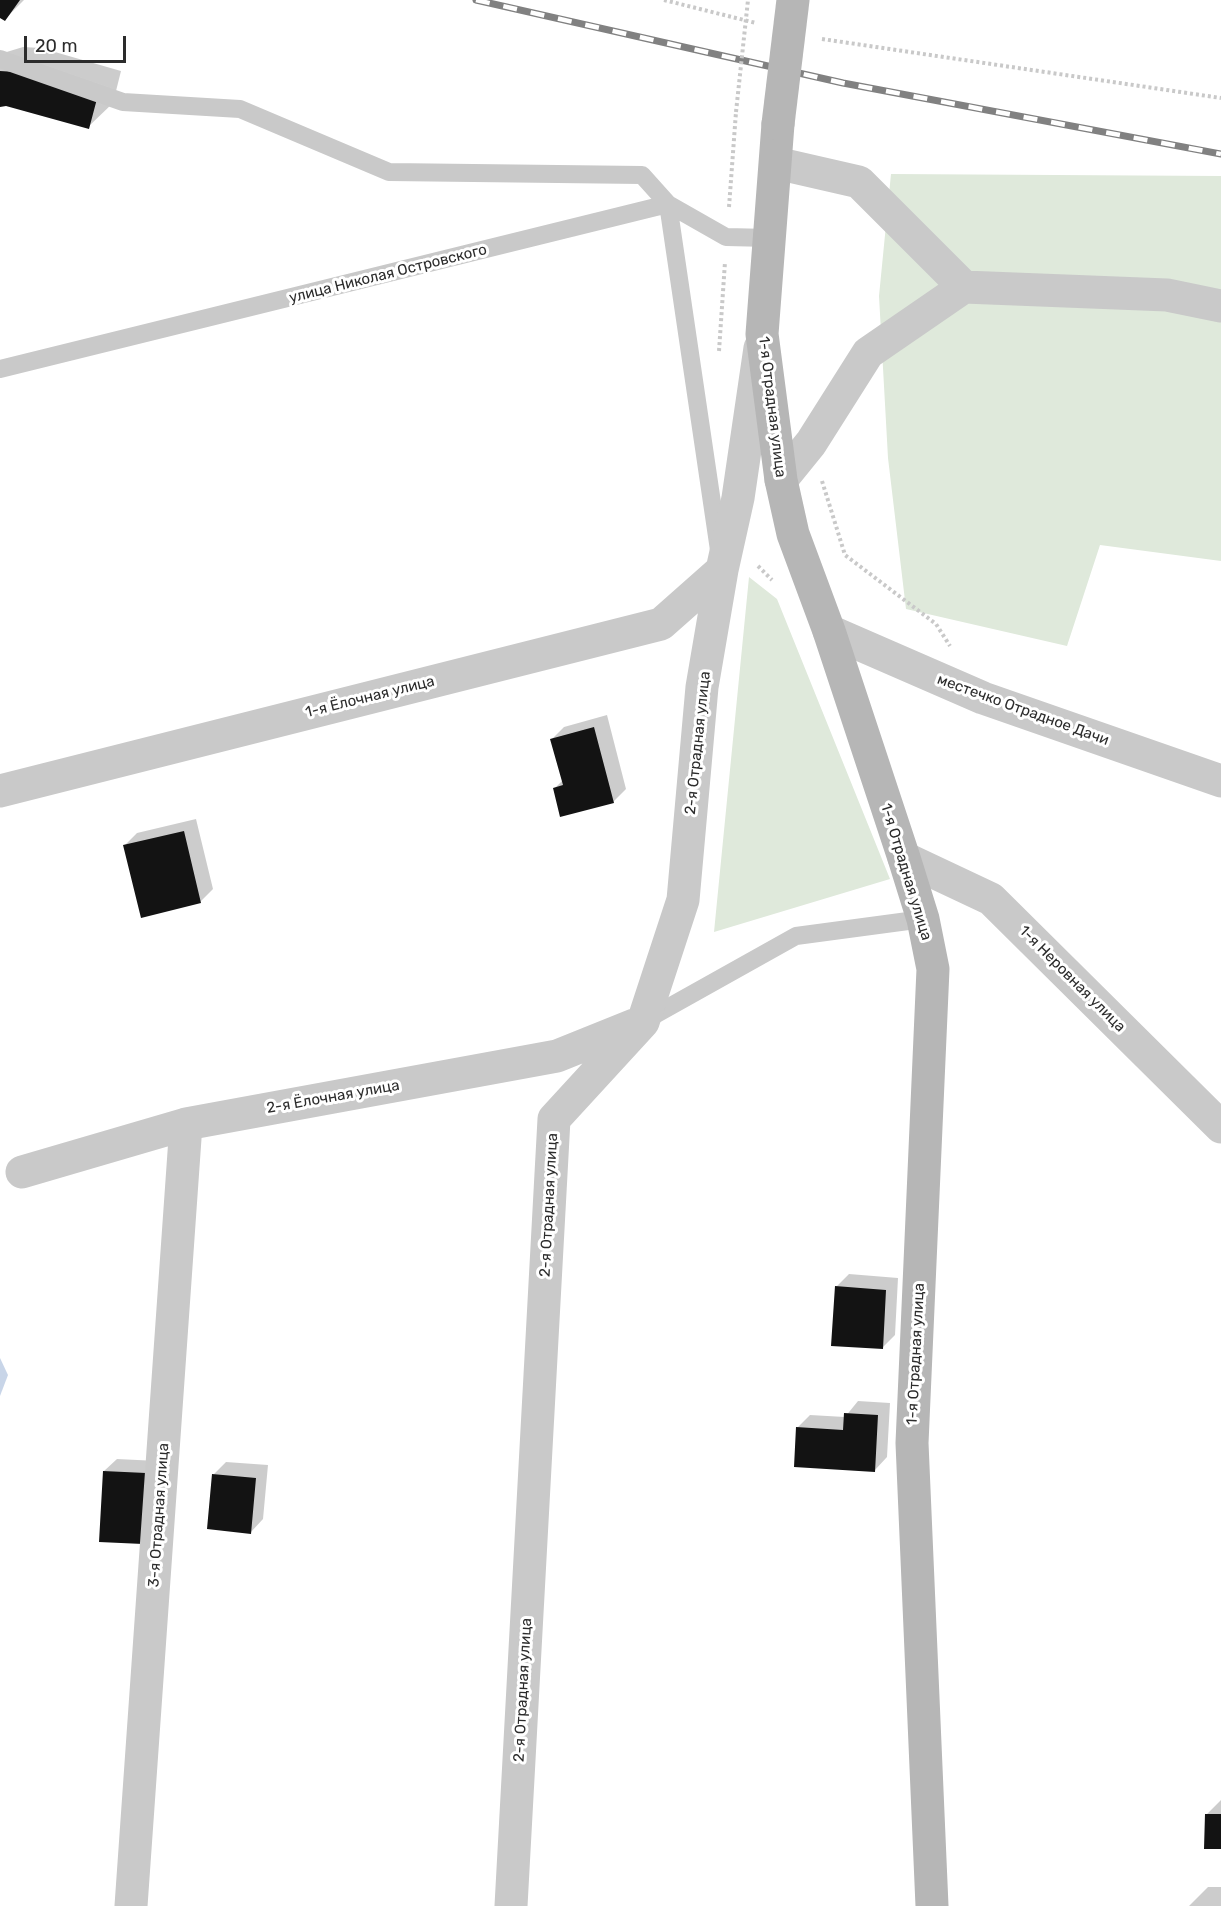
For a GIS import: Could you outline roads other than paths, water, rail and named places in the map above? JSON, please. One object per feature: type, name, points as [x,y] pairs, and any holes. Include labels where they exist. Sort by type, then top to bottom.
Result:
[{"type":"main road","name":"1-я Отрадная улица","points":[[793,0],[778,124],[762,334],[781,480],[793,534],[829,631],[923,919],[933,969],[912,1443],[932,1906]]},
{"type":"street","points":[[776,164],[859,182],[964,287]]},
{"type":"street","points":[[781,480],[811,443],[868,353],[964,287],[1167,295],[1221,306]]},
{"type":"street","name":"2-я Отрадная улица","points":[[511,1906],[554,1119],[643,1022],[683,900],[702,687],[722,570],[738,498],[762,334]]},
{"type":"street","name":"1-я Ёлочная улица","points":[[0,791],[661,624],[722,570]]},
{"type":"street","name":"местечко Отрадное Дачи","points":[[829,631],[983,698],[1221,781]]},
{"type":"street","name":"1-я Неровная улица","points":[[904,858],[991,899],[1221,1128]]},
{"type":"street","name":"2-я Ёлочная улица","points":[[22,1173],[186,1124],[557,1056],[643,1022]]},
{"type":"street","name":"3-я Отрадная улица","points":[[131,1906],[186,1124]]},
{"type":"lane","points":[[0,59],[123,102],[240,109],[388,172],[642,175],[668,204],[726,237],[770,238]]},
{"type":"lane","points":[[668,204],[722,570]]},
{"type":"lane","name":"улица Николая Островского","points":[[0,369],[668,204]]},
{"type":"lane","points":[[643,1022],[796,936],[923,919]]},
{"type":"water","points":[[0,1358],[8,1375],[0,1396]]},
{"type":"railway","points":[[476,0],[843,83],[1221,154]]}]
